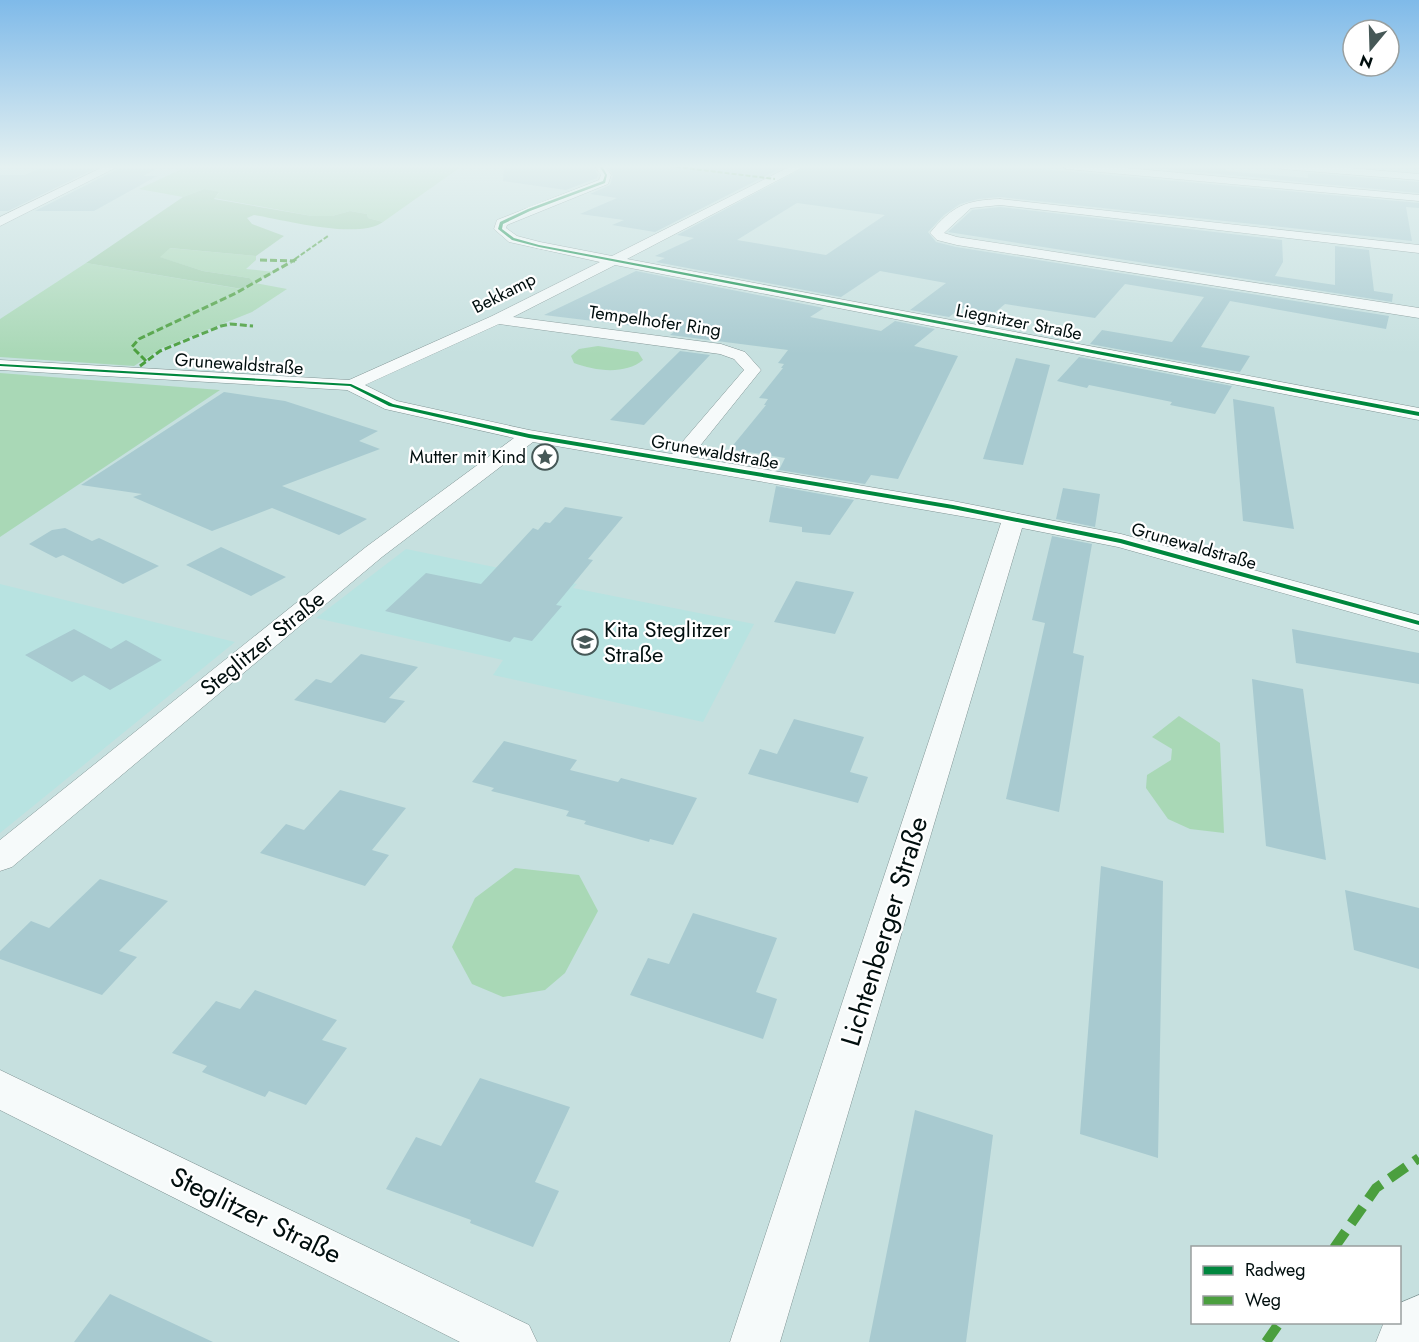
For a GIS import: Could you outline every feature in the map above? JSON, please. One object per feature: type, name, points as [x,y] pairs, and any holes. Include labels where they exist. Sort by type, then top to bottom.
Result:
[{"type":"street","name":"Liegnitzer Straße","points":[[500,229],[513,239],[539,246],[1419,414]]},
{"type":"street","name":"Bekkamp","points":[[351,385],[497,319],[674,229]]},
{"type":"street","points":[[941,229],[936,233],[941,237],[957,241],[1419,313]]},
{"type":"street","points":[[1237,229],[1419,249]]},
{"type":"street","name":"Tempelhofer Ring","points":[[497,319],[721,349],[736,353],[747,360],[753,370],[677,461]]},
{"type":"street","name":"Grunewaldstraße","points":[[0,365],[351,385],[391,405],[529,436],[952,507],[1121,541],[1419,623]]},
{"type":"street","name":"Steglitzer Straße","points":[[0,858],[374,552],[529,436]]},
{"type":"street","name":"Lichtenberger Straße","points":[[755,1342],[1012,520]]},
{"type":"street","name":"Steglitzer Straße","points":[[0,1089],[512,1342]]},
{"type":"street","points":[[1406,1342],[1419,1325]]},
{"type":"shaded area","name":"Kita Steglitzer Straße","points":[[406,549],[577,584],[573,588],[754,624],[703,722],[493,675],[503,660],[316,618]]},
{"type":"shaded area","points":[[0,584],[235,642],[0,833]]},
{"type":"green space","points":[[137,229],[264,229],[284,236],[256,256],[170,248],[160,257],[203,271],[249,278],[254,283],[242,289],[86,263]]},
{"type":"green space","points":[[169,248],[256,256],[256,260],[246,269],[274,272],[255,283],[287,289],[252,312],[162,348],[134,366],[0,357],[0,319],[86,263],[241,289],[249,278],[203,271],[159,257]]},
{"type":"green space","points":[[598,346],[638,352],[643,360],[636,365],[619,370],[600,370],[574,363],[571,356],[579,349]]},
{"type":"green space","points":[[0,373],[220,390],[0,537]]},
{"type":"green space","points":[[1179,716],[1220,743],[1224,833],[1190,829],[1168,819],[1146,788],[1147,775],[1171,760],[1172,749],[1152,737]]},
{"type":"green space","points":[[515,868],[579,875],[598,911],[565,973],[545,990],[503,997],[472,984],[452,947],[475,898]]},
{"type":"building","points":[[634,229],[662,229],[655,232]]},
{"type":"building","points":[[689,229],[755,229],[737,240],[826,255],[865,229],[931,229],[928,232],[936,242],[956,247],[1389,316],[1386,329],[1230,301],[1201,347],[1250,356],[1240,372],[1090,344],[1102,330],[1172,342],[1204,297],[1125,284],[1095,318],[1005,304],[993,314],[961,308],[949,317],[910,310],[946,283],[880,271],[841,297],[656,262],[665,258],[655,256],[694,238],[677,235]]},
{"type":"building","points":[[952,229],[1185,229],[1282,240],[1283,262],[1275,276],[1335,285],[1335,246],[1369,250],[1374,291],[1393,294],[1392,302],[948,232]]},
{"type":"building","points":[[1296,229],[1410,229],[1412,241]]},
{"type":"building","points":[[636,271],[824,308],[810,317],[881,331],[895,321],[935,329],[914,346],[958,356],[898,479],[871,475],[865,484],[779,470],[785,458],[730,449],[766,405],[764,405],[768,399],[759,398],[783,368],[781,368],[784,364],[778,363],[788,350],[670,335],[675,331],[544,315]]},
{"type":"building","points":[[680,351],[710,355],[644,425],[610,420]]},
{"type":"building","points":[[1079,357],[1232,386],[1215,414],[1170,405],[1172,402],[1089,385],[1087,388],[1057,381]]},
{"type":"building","points":[[1016,358],[1050,365],[1023,465],[983,459]]},
{"type":"building","points":[[224,392],[285,401],[378,431],[359,441],[380,449],[282,486],[367,519],[339,535],[272,508],[212,531],[133,497],[142,494],[81,485]]},
{"type":"building","points":[[1233,399],[1274,407],[1294,529],[1243,521]]},
{"type":"building","points":[[776,486],[854,500],[830,535],[802,532],[802,527],[769,522]]},
{"type":"building","points":[[1063,488],[1100,494],[1095,527],[1056,519]]},
{"type":"building","points":[[565,507],[623,517],[588,559],[593,560],[556,605],[562,606],[532,641],[514,637],[510,642],[385,611],[426,573],[481,584],[533,528],[538,530],[545,522],[550,523]]},
{"type":"building","points":[[65,528],[92,541],[99,538],[159,566],[123,584],[63,555],[56,558],[29,544],[52,530]]},
{"type":"building","points":[[1052,536],[1092,544],[1073,653],[1084,656],[1059,812],[1006,799],[1045,623],[1032,620]]},
{"type":"building","points":[[221,547],[286,577],[251,596],[186,565]]},
{"type":"building","points":[[796,581],[854,592],[835,634],[774,622]]},
{"type":"building","points":[[74,629],[111,649],[126,640],[162,660],[110,690],[84,675],[72,682],[25,655]]},
{"type":"building","points":[[1292,629],[1419,653],[1419,684],[1296,663]]},
{"type":"building","points":[[361,654],[418,667],[389,698],[405,701],[385,723],[294,700],[316,679],[331,683]]},
{"type":"building","points":[[1252,679],[1303,689],[1326,860],[1266,846]]},
{"type":"building","points":[[794,719],[864,737],[850,772],[868,777],[858,803],[748,774],[760,749],[777,754]]},
{"type":"building","points":[[504,741],[577,760],[570,770],[618,782],[621,778],[697,798],[673,845],[650,839],[649,842],[584,824],[586,821],[566,816],[569,811],[491,791],[494,788],[472,782]]},
{"type":"building","points":[[340,790],[406,808],[372,850],[389,855],[365,886],[260,853],[286,824],[304,830]]},
{"type":"building","points":[[1101,866],[1163,881],[1158,1158],[1080,1134]]},
{"type":"building","points":[[100,879],[168,901],[119,951],[137,957],[102,995],[0,959],[0,951],[31,921],[49,928]]},
{"type":"building","points":[[1345,890],[1419,908],[1419,969],[1354,950]]},
{"type":"building","points":[[693,913],[777,938],[756,992],[777,999],[763,1039],[630,995],[648,958],[669,964]]},
{"type":"building","points":[[255,990],[337,1020],[322,1040],[347,1048],[306,1105],[269,1091],[265,1097],[202,1072],[207,1066],[172,1053],[216,1001],[240,1009]]},
{"type":"building","points":[[480,1078],[570,1107],[535,1182],[559,1191],[533,1247],[470,1223],[471,1220],[386,1189],[416,1137],[441,1146]]},
{"type":"building","points":[[915,1110],[993,1135],[966,1342],[869,1342]]},
{"type":"building","points":[[110,1294],[213,1342],[74,1342]]},
{"type":"marked path","points":[[146,361],[132,347],[139,339],[260,281],[306,253],[328,236]]},
{"type":"marked path","points":[[260,260],[295,261]]},
{"type":"marked path","points":[[140,366],[160,351],[221,326],[230,324],[253,326]]},
{"type":"marked path","points":[[1335,1246],[1376,1188],[1419,1158]]},
{"type":"marked path","points":[[1266,1342],[1279,1324]]},
{"type":"cycle path","points":[[500,229],[513,239],[539,246],[1419,414]]},
{"type":"cycle path","points":[[0,365],[351,385],[391,405],[529,436],[953,507],[1121,541],[1419,623]]},
{"type":"place","name":"Mutter mit Kind","points":[[545,457]]},
{"type":"place","name":"Kita Steglitzer Straße","points":[[585,642]]}]
